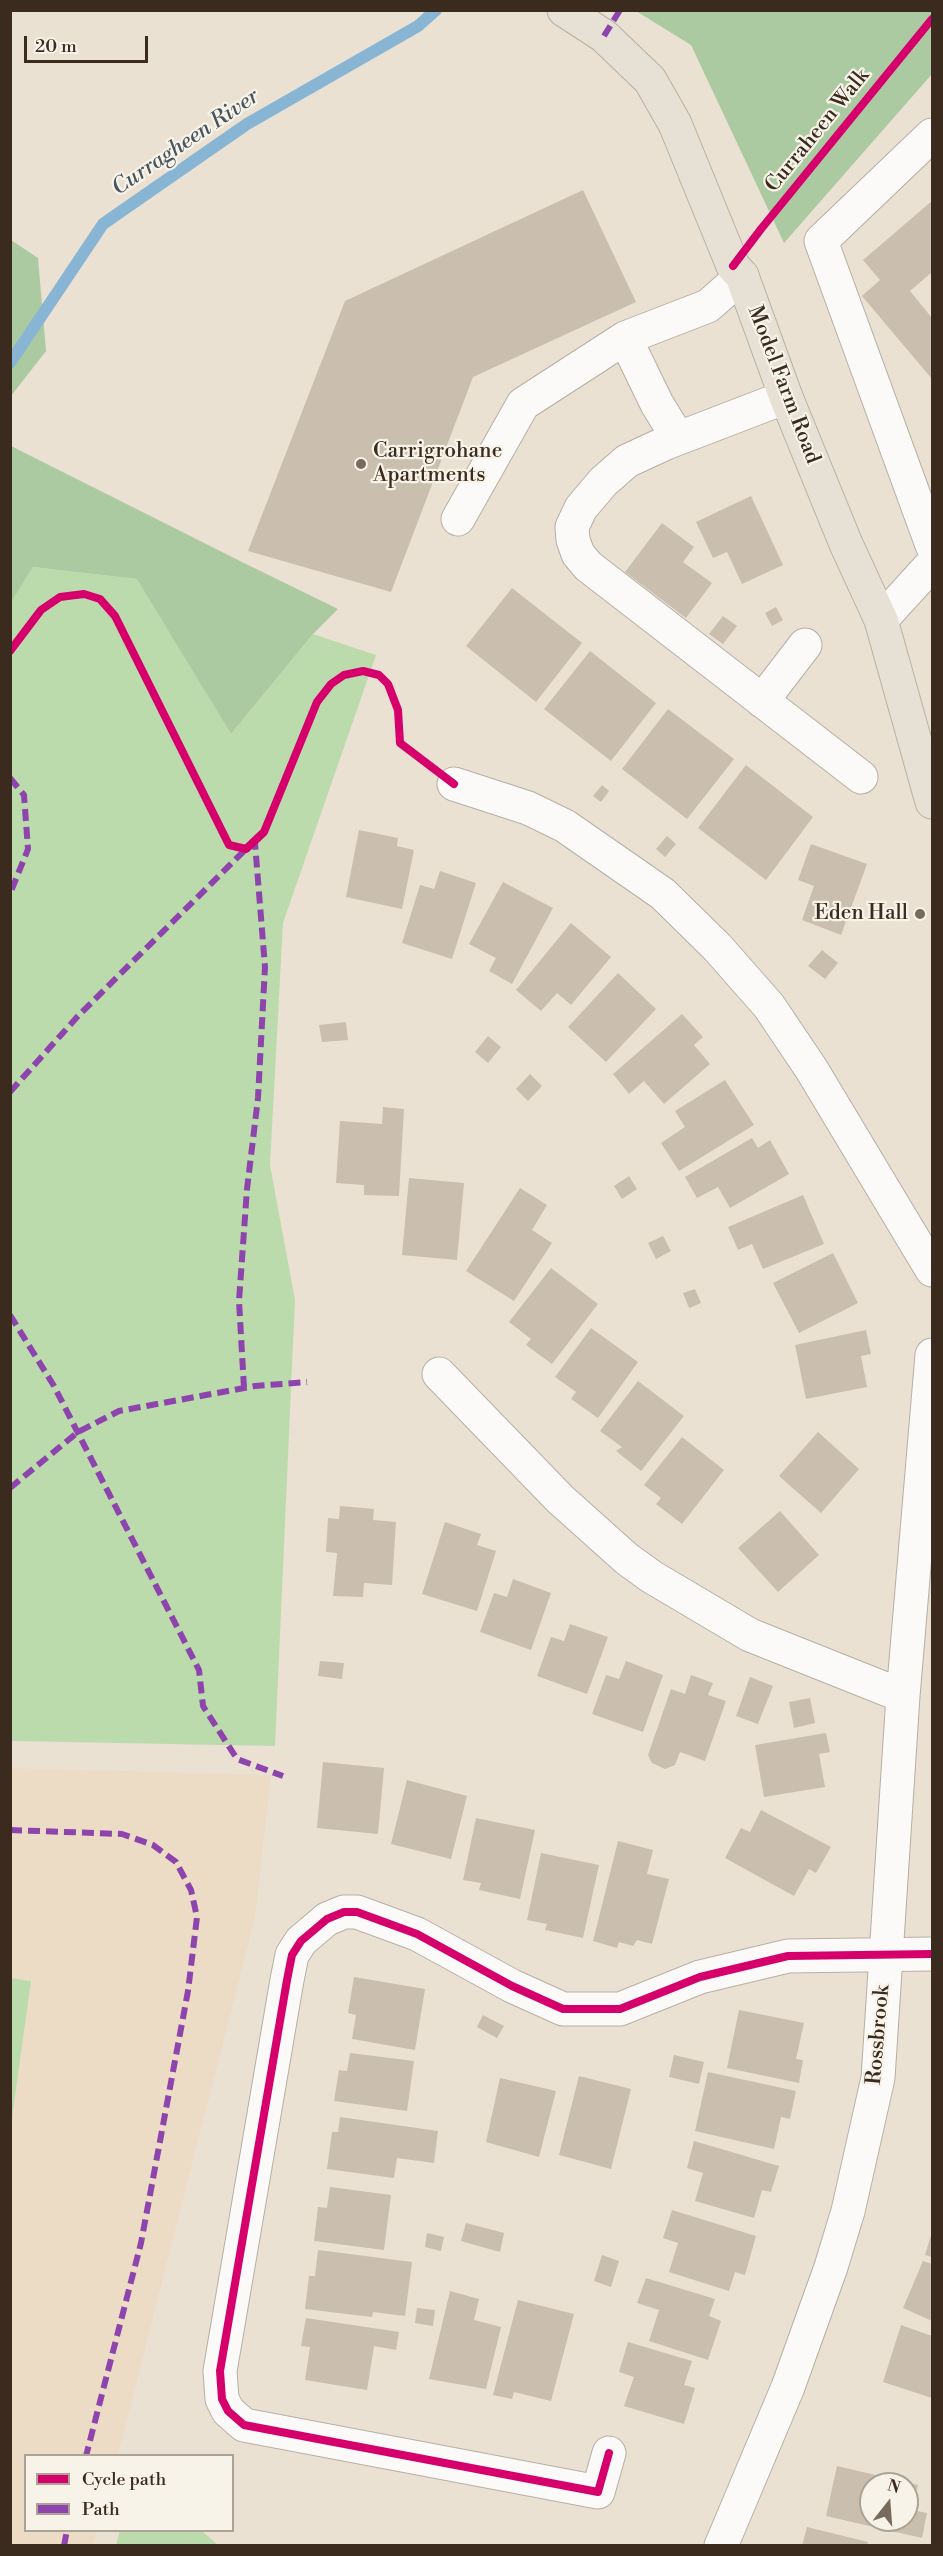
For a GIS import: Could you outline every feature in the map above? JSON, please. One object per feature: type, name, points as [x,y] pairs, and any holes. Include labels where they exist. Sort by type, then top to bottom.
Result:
[{"type":"main road","name":"Model Farm Road","points":[[564,10],[604,36],[650,80],[675,124],[733,266],[742,276],[786,397],[846,544],[881,620],[933,802]]},
{"type":"street","points":[[933,135],[821,241],[933,545]]},
{"type":"street","points":[[458,519],[523,404],[626,338],[708,306],[742,276]]},
{"type":"street","points":[[626,338],[657,404],[678,438]]},
{"type":"street","points":[[786,397],[678,438],[627,461],[603,482],[574,519],[573,540],[578,554],[588,566],[861,777]]},
{"type":"street","points":[[881,620],[933,564]]},
{"type":"street","points":[[762,701],[805,645]]},
{"type":"street","points":[[454,784],[528,808],[565,826],[663,894],[717,946],[769,1006],[812,1070],[933,1270]]},
{"type":"street","name":"Rossbrook","points":[[721,2546],[792,2378],[842,2232],[878,2078],[903,1696],[928,1486],[933,1355]]},
{"type":"street","points":[[439,1374],[560,1499],[627,1559],[652,1577],[750,1635],[903,1696]]},
{"type":"street","points":[[609,2453],[598,2492],[244,2425],[228,2411],[222,2399],[220,2371],[292,1955],[312,1930],[327,1919],[344,1912],[357,1911],[417,1934],[512,1986],[563,2009],[598,2010],[620,2009],[700,1977],[788,1956],[933,1954]]},
{"type":"shaded area","points":[[11,1768],[271,1775],[255,1917],[118,2454],[24,2454],[24,2532],[97,2532],[93,2545],[11,2546]]},
{"type":"green space","points":[[636,11],[932,11],[932,74],[784,243],[691,45]]},
{"type":"green space","points":[[11,240],[38,258],[46,351],[11,396]]},
{"type":"green space","points":[[11,446],[338,609],[313,634],[231,734],[137,579],[33,567],[11,602]]},
{"type":"green space","points":[[33,567],[138,579],[231,734],[313,634],[376,655],[283,923],[270,1165],[295,1300],[275,1746],[11,1741],[10,602]]},
{"type":"green space","points":[[10,1978],[31,1981],[11,2125]]},
{"type":"green space","points":[[119,2532],[203,2532],[218,2545],[116,2545]]},
{"type":"building","name":"Carrigrohane Apartments","points":[[583,190],[636,302],[473,377],[391,592],[248,551],[345,301]]},
{"type":"building","points":[[932,201],[932,272],[910,291],[932,318],[932,379],[862,296],[880,280],[863,260]]},
{"type":"building","points":[[751,496],[783,565],[742,584],[727,552],[713,558],[696,522]]},
{"type":"building","points":[[662,523],[694,547],[683,562],[712,583],[686,618],[625,572]]},
{"type":"building","points":[[512,588],[582,643],[536,702],[466,646]]},
{"type":"building","points":[[776,607],[783,620],[772,626],[765,613]]},
{"type":"building","points":[[723,616],[737,626],[723,644],[709,634]]},
{"type":"building","points":[[590,651],[656,703],[611,761],[544,709]]},
{"type":"building","points":[[668,709],[734,759],[687,819],[622,769]]},
{"type":"building","points":[[746,765],[813,817],[766,880],[698,828]]},
{"type":"building","points":[[602,785],[609,791],[601,802],[593,796]]},
{"type":"building","points":[[359,830],[398,838],[397,846],[414,850],[402,909],[346,897]]},
{"type":"building","points":[[667,836],[676,844],[665,857],[656,849]]},
{"type":"building","points":[[811,844],[867,864],[841,935],[802,920],[814,886],[798,880]]},
{"type":"building","points":[[440,871],[476,883],[452,959],[402,943],[420,885],[434,889]]},
{"type":"building","points":[[503,882],[553,908],[512,984],[489,971],[496,958],[469,944]]},
{"type":"building","points":[[571,923],[611,957],[571,1005],[557,993],[541,1011],[516,990]]},
{"type":"building","points":[[822,950],[838,963],[825,979],[808,966]]},
{"type":"building","points":[[618,973],[656,1009],[606,1062],[568,1027]]},
{"type":"building","points":[[682,1014],[703,1037],[694,1045],[710,1064],[664,1104],[644,1081],[629,1094],[613,1074]]},
{"type":"building","points":[[346,1022],[348,1040],[322,1042],[319,1025]]},
{"type":"building","points":[[488,1036],[501,1047],[488,1063],[475,1052]]},
{"type":"building","points":[[530,1074],[542,1086],[528,1101],[516,1089]]},
{"type":"building","points":[[725,1080],[754,1125],[679,1171],[661,1143],[685,1127],[675,1111]]},
{"type":"building","points":[[383,1107],[404,1109],[399,1196],[364,1195],[364,1185],[336,1183],[340,1121],[382,1124]]},
{"type":"building","points":[[752,1138],[758,1148],[770,1140],[789,1174],[730,1208],[718,1187],[697,1198],[685,1177]]},
{"type":"building","points":[[629,1176],[637,1189],[622,1199],[614,1186]]},
{"type":"building","points":[[409,1178],[464,1183],[457,1260],[402,1255]]},
{"type":"building","points":[[520,1188],[547,1205],[532,1230],[552,1243],[514,1301],[466,1271]]},
{"type":"building","points":[[803,1195],[824,1244],[763,1269],[752,1244],[738,1250],[728,1227]]},
{"type":"building","points":[[663,1236],[671,1251],[656,1259],[648,1243]]},
{"type":"building","points":[[833,1253],[858,1303],[799,1333],[773,1283]]},
{"type":"building","points":[[551,1268],[598,1304],[552,1364],[526,1345],[531,1339],[509,1322]]},
{"type":"building","points":[[695,1289],[701,1303],[689,1308],[683,1293]]},
{"type":"building","points":[[591,1328],[638,1362],[598,1418],[571,1399],[576,1392],[555,1377]]},
{"type":"building","points":[[866,1330],[871,1354],[861,1356],[867,1387],[806,1399],[795,1345]]},
{"type":"building","points":[[638,1381],[684,1416],[641,1471],[616,1451],[622,1447],[600,1431]]},
{"type":"building","points":[[818,1432],[859,1469],[821,1513],[779,1476]]},
{"type":"building","points":[[682,1437],[724,1470],[682,1524],[656,1504],[661,1498],[644,1485]]},
{"type":"building","points":[[340,1506],[374,1509],[373,1520],[396,1522],[392,1585],[364,1583],[363,1597],[333,1596],[337,1553],[326,1552],[328,1518],[339,1519]]},
{"type":"building","points":[[780,1511],[819,1555],[778,1592],[738,1548]]},
{"type":"building","points":[[445,1522],[481,1534],[477,1545],[496,1551],[477,1611],[422,1594]]},
{"type":"building","points":[[513,1579],[551,1593],[531,1650],[480,1632],[494,1593],[507,1597]]},
{"type":"building","points":[[570,1624],[608,1637],[587,1694],[537,1676],[551,1637],[564,1641]]},
{"type":"building","points":[[320,1661],[344,1663],[342,1679],[318,1676]]},
{"type":"building","points":[[626,1661],[663,1675],[643,1732],[592,1714],[606,1675],[619,1679]]},
{"type":"building","points":[[691,1675],[713,1683],[708,1695],[726,1701],[705,1761],[680,1752],[675,1765],[665,1769],[652,1763],[648,1755],[671,1689],[685,1694]]},
{"type":"building","points":[[750,1677],[773,1686],[758,1724],[736,1716]]},
{"type":"building","points":[[810,1698],[815,1723],[794,1728],[789,1702]]},
{"type":"building","points":[[826,1733],[830,1752],[819,1754],[825,1787],[764,1797],[755,1745]]},
{"type":"building","points":[[323,1762],[384,1768],[378,1834],[317,1828]]},
{"type":"building","points":[[407,1780],[467,1796],[451,1859],[391,1844]]},
{"type":"building","points":[[761,1810],[831,1847],[816,1873],[809,1869],[794,1896],[725,1858],[741,1828],[750,1832]]},
{"type":"building","points":[[476,1818],[535,1830],[520,1899],[479,1890],[481,1883],[463,1880]]},
{"type":"building","points":[[618,1841],[653,1850],[647,1874],[669,1879],[652,1944],[637,1940],[633,1946],[619,1942],[617,1948],[593,1941]]},
{"type":"building","points":[[541,1853],[599,1865],[583,1938],[545,1930],[547,1924],[527,1920]]},
{"type":"building","points":[[354,1977],[425,1989],[415,2050],[352,2039],[356,2015],[348,2013]]},
{"type":"building","points":[[739,2010],[804,2023],[796,2059],[803,2060],[799,2083],[727,2068]]},
{"type":"building","points":[[483,2015],[504,2026],[497,2038],[477,2027]]},
{"type":"building","points":[[350,2053],[414,2061],[407,2111],[334,2101],[339,2070],[347,2071]]},
{"type":"building","points":[[674,2055],[704,2062],[699,2084],[669,2077]]},
{"type":"building","points":[[708,2072],[796,2091],[790,2119],[781,2117],[774,2149],[695,2131]]},
{"type":"building","points":[[579,2076],[631,2089],[611,2169],[559,2155]]},
{"type":"building","points":[[500,2078],[556,2091],[539,2157],[486,2142]]},
{"type":"building","points":[[340,2117],[438,2131],[434,2163],[397,2158],[394,2178],[327,2169],[332,2132],[338,2132]]},
{"type":"building","points":[[694,2141],[779,2166],[771,2192],[762,2190],[754,2218],[695,2201],[703,2173],[687,2168]]},
{"type":"building","points":[[330,2187],[391,2195],[384,2250],[314,2241],[318,2207],[327,2208]]},
{"type":"building","points":[[672,2210],[756,2236],[745,2275],[735,2272],[729,2291],[669,2272],[678,2243],[663,2238]]},
{"type":"building","points":[[466,2223],[504,2233],[500,2252],[461,2241]]},
{"type":"building","points":[[932,2232],[932,2257],[925,2255]]},
{"type":"building","points":[[427,2233],[444,2237],[441,2251],[425,2247]]},
{"type":"building","points":[[318,2250],[412,2262],[405,2316],[373,2312],[372,2317],[305,2309],[309,2276],[315,2276]]},
{"type":"building","points":[[602,2255],[619,2261],[611,2287],[594,2281]]},
{"type":"building","points":[[923,2261],[932,2264],[932,2321],[903,2308]]},
{"type":"building","points":[[646,2278],[715,2299],[709,2316],[721,2321],[708,2360],[649,2341],[659,2310],[637,2303]]},
{"type":"building","points":[[450,2291],[479,2299],[474,2320],[501,2327],[486,2389],[429,2379]]},
{"type":"building","points":[[518,2300],[574,2314],[551,2401],[514,2392],[512,2399],[493,2395]]},
{"type":"building","points":[[417,2308],[435,2310],[433,2326],[415,2323]]},
{"type":"building","points":[[306,2318],[399,2332],[396,2350],[374,2346],[367,2390],[305,2380],[310,2347],[301,2346]]},
{"type":"building","points":[[901,2325],[932,2336],[932,2398],[883,2382]]},
{"type":"building","points":[[628,2342],[692,2361],[684,2385],[695,2388],[684,2424],[624,2406],[634,2377],[619,2372]]},
{"type":"building","points":[[837,2466],[863,2472],[859,2472],[859,2524],[826,2516]]},
{"type":"building","points":[[919,2511],[927,2513],[922,2538],[896,2532],[919,2532]]},
{"type":"building","points":[[807,2527],[868,2542],[867,2546],[802,2546]]},
{"type":"waterway","name":"Curragheen River","points":[[10,363],[103,224],[247,124],[418,26],[436,10]]},
{"type":"marked path","points":[[604,36],[620,10]]},
{"type":"marked path","points":[[10,778],[24,795],[28,849],[10,894]]},
{"type":"marked path","points":[[244,1388],[239,1301],[247,1189],[258,1098],[265,967],[255,843]]},
{"type":"marked path","points":[[10,1092],[78,1016],[246,849]]},
{"type":"marked path","points":[[10,1315],[54,1386],[199,1670],[203,1706],[237,1759],[283,1776]]},
{"type":"marked path","points":[[10,1488],[78,1432],[119,1411],[255,1386],[307,1382]]},
{"type":"marked path","points":[[10,1830],[122,1834],[153,1845],[176,1862],[191,1890],[197,1917],[188,1991],[141,2243],[87,2454]]},
{"type":"marked path","points":[[64,2546],[67,2532]]},
{"type":"cycle path","name":"Curraheen Walk","points":[[733,266],[932,19]]},
{"type":"cycle path","points":[[10,651],[41,610],[60,597],[84,594],[100,599],[115,616],[229,845],[246,849],[264,832],[317,702],[331,684],[344,675],[363,671],[379,675],[388,684],[398,710],[400,743],[454,784]]},
{"type":"cycle path","points":[[609,2453],[598,2492],[244,2425],[228,2411],[222,2399],[220,2371],[287,1980],[292,1955],[301,1941],[327,1919],[344,1912],[357,1912],[417,1934],[512,1986],[563,2009],[620,2009],[700,1977],[788,1956],[932,1954]]},
{"type":"place","name":"Carrigrohane Apartments","points":[[361,464]]},
{"type":"place","name":"Eden Hall","points":[[920,914]]}]
